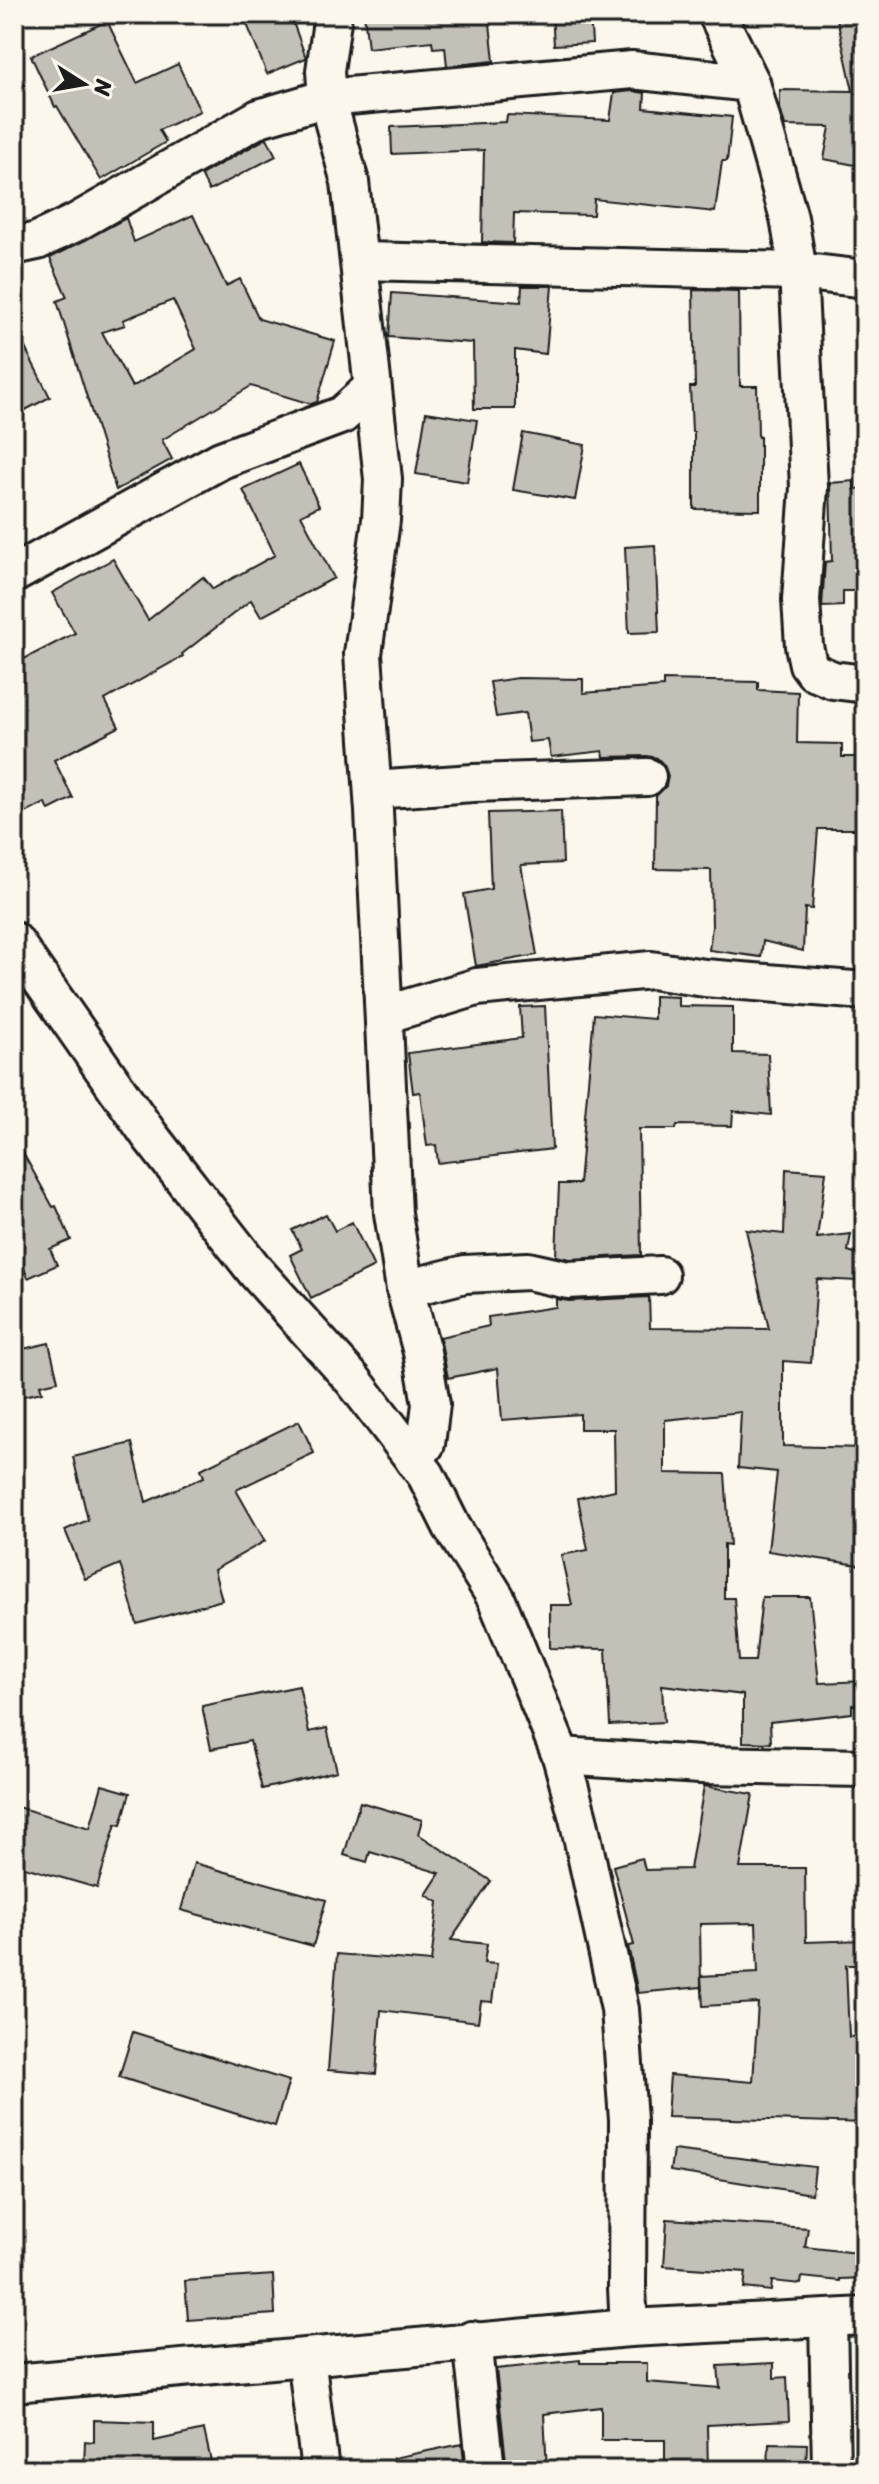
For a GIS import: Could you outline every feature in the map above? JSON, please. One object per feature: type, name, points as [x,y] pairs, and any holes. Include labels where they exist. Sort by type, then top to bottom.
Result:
[{"type":"street","points":[[333,14],[325,71],[327,98],[350,182],[383,479],[381,520],[363,654],[373,790],[393,1213],[405,1289],[422,1352],[431,1404],[426,1444],[414,1460]]},
{"type":"street","points":[[717,14],[751,83],[789,218],[798,271],[809,487],[801,600],[804,646],[808,664],[814,672],[833,680],[865,684]]},
{"type":"street","points":[[14,246],[37,241],[77,222],[259,118],[327,98],[632,70],[751,83]]},
{"type":"street","points":[[360,261],[798,271],[865,279]]},
{"type":"street","points":[[14,574],[221,460],[342,415],[372,388]]},
{"type":"street","points":[[342,415],[377,430]]},
{"type":"street","points":[[373,790],[647,777]]},
{"type":"street","points":[[14,941],[150,1136],[256,1272],[353,1380],[426,1475],[452,1527],[496,1598],[561,1756],[578,1818],[620,2009],[628,2120],[629,2328]]},
{"type":"street","points":[[384,1015],[477,987],[651,970],[705,978],[865,991]]},
{"type":"street","points":[[405,1289],[465,1274],[528,1271],[568,1280],[660,1275]]},
{"type":"street","points":[[561,1756],[700,1765],[865,1768]]},
{"type":"street","points":[[14,2383],[472,2340],[629,2328],[865,2316]]},
{"type":"street","points":[[828,2318],[831,2470]]},
{"type":"street","points":[[472,2340],[486,2470]]},
{"type":"street","points":[[306,2357],[320,2470]]},
{"type":"building","points":[[243,14],[290,14],[306,58],[267,74]]},
{"type":"building","points":[[364,14],[489,14],[494,61],[447,66],[445,47],[433,48],[432,41],[368,48]]},
{"type":"building","points":[[552,14],[590,14],[592,43],[554,45]]},
{"type":"building","points":[[836,14],[865,14],[865,167],[824,159],[830,127],[785,126],[780,108],[780,90],[853,91]]},
{"type":"building","points":[[107,21],[137,83],[178,64],[200,111],[159,130],[166,142],[101,180],[55,107],[31,56]]},
{"type":"building","points":[[614,93],[645,93],[644,108],[732,117],[727,161],[722,161],[715,212],[594,199],[593,215],[514,213],[513,243],[482,242],[484,150],[392,154],[391,127],[506,122],[507,115],[610,120]]},
{"type":"building","points":[[267,138],[276,156],[209,191],[201,175]]},
{"type":"building","points":[[193,215],[226,286],[240,279],[259,319],[335,341],[317,402],[311,404],[251,386],[162,440],[172,459],[116,490],[57,301],[67,297],[50,258],[126,218],[134,242]],"holes":[[[173,300],[196,349],[132,387],[102,332],[125,325],[123,320]]]},
{"type":"building","points":[[522,286],[552,286],[546,354],[515,350],[515,409],[474,409],[473,343],[389,337],[392,293],[521,302]]},
{"type":"building","points":[[693,290],[739,291],[740,386],[757,386],[760,510],[694,509],[694,432],[690,387],[695,387]]},
{"type":"building","points":[[14,326],[50,397],[14,416]]},
{"type":"building","points":[[426,412],[477,420],[467,482],[416,474]]},
{"type":"building","points":[[523,433],[585,445],[575,500],[513,490]]},
{"type":"building","points":[[299,464],[319,506],[301,515],[334,578],[261,617],[251,600],[183,656],[105,700],[119,727],[54,760],[73,798],[49,810],[45,803],[14,819],[14,664],[75,633],[52,593],[113,559],[148,620],[203,577],[213,589],[275,555],[243,490]]},
{"type":"building","points":[[854,481],[854,489],[865,488],[865,591],[843,591],[843,606],[822,607],[825,562],[832,561],[830,483]]},
{"type":"building","points":[[655,545],[659,632],[629,633],[625,547]]},
{"type":"building","points":[[518,678],[583,679],[583,693],[663,687],[663,680],[758,682],[758,690],[798,692],[797,743],[842,744],[842,757],[865,757],[865,829],[818,829],[812,909],[805,908],[803,951],[763,941],[761,957],[709,950],[712,927],[711,870],[655,869],[656,796],[666,786],[668,776],[664,765],[657,758],[647,756],[604,757],[603,751],[551,757],[548,740],[529,742],[525,713],[496,717],[490,682]]},
{"type":"building","points":[[561,811],[563,863],[521,865],[537,955],[476,966],[464,894],[491,889],[488,813]]},
{"type":"building","points":[[654,996],[678,997],[678,1006],[733,1007],[733,1053],[768,1054],[771,1115],[733,1111],[732,1126],[677,1125],[676,1129],[639,1129],[641,1255],[570,1259],[556,1256],[559,1184],[579,1184],[594,1014],[654,1019]]},
{"type":"building","points":[[545,1006],[552,1149],[438,1163],[436,1145],[427,1146],[420,1092],[413,1093],[408,1053],[522,1038],[520,1007]]},
{"type":"building","points":[[14,1137],[53,1207],[56,1206],[71,1240],[50,1249],[57,1265],[28,1278],[14,1245]]},
{"type":"building","points":[[786,1169],[826,1172],[817,1238],[851,1234],[848,1251],[861,1255],[858,1281],[817,1279],[811,1363],[783,1361],[783,1446],[865,1448],[865,1566],[768,1551],[777,1472],[738,1468],[741,1412],[665,1420],[665,1473],[725,1474],[730,1545],[724,1544],[724,1598],[734,1598],[739,1661],[755,1661],[762,1597],[810,1597],[819,1683],[865,1681],[865,1704],[852,1705],[852,1713],[770,1722],[771,1743],[743,1742],[743,1695],[662,1685],[664,1722],[610,1725],[606,1649],[550,1648],[550,1605],[572,1605],[561,1555],[588,1550],[578,1498],[615,1490],[614,1429],[580,1429],[580,1414],[502,1420],[498,1368],[448,1378],[440,1337],[489,1326],[488,1317],[556,1307],[556,1299],[649,1297],[650,1328],[769,1329],[746,1230],[784,1234]]},
{"type":"building","points":[[326,1214],[335,1231],[352,1222],[374,1267],[311,1298],[290,1255],[302,1249],[292,1230]]},
{"type":"building","points":[[49,1343],[58,1381],[40,1385],[42,1392],[14,1398],[14,1351]]},
{"type":"building","points":[[299,1421],[314,1453],[236,1490],[265,1541],[214,1570],[222,1600],[137,1624],[120,1564],[85,1579],[65,1530],[88,1520],[73,1457],[132,1443],[146,1502],[204,1477],[201,1469]]},
{"type":"building","points":[[299,1686],[309,1732],[327,1728],[337,1771],[262,1789],[250,1741],[211,1749],[202,1706]]},
{"type":"building","points":[[102,1785],[130,1793],[121,1825],[116,1824],[97,1888],[14,1864],[14,1806],[90,1828]]},
{"type":"building","points":[[704,1786],[753,1794],[740,1868],[805,1868],[806,1942],[865,1940],[865,1965],[846,1965],[849,2037],[865,2035],[865,2123],[667,2117],[670,2075],[753,2082],[758,2003],[703,2006],[701,1976],[758,1973],[756,1923],[700,1924],[701,1987],[638,1993],[628,1946],[634,1945],[613,1866],[642,1858],[645,1870],[690,1869]]},
{"type":"building","points":[[360,1802],[422,1820],[418,1834],[491,1881],[451,1940],[487,1944],[484,1963],[497,1964],[492,2002],[481,2001],[478,2022],[381,2010],[376,2074],[328,2070],[337,1954],[431,1962],[438,1902],[426,1895],[440,1873],[370,1852],[367,1862],[344,1855]]},
{"type":"building","points":[[194,1863],[326,1900],[313,1946],[181,1910]]},
{"type":"building","points":[[133,2032],[289,2081],[275,2126],[119,2077]]},
{"type":"building","points":[[673,2150],[815,2167],[812,2194],[670,2171]]},
{"type":"building","points":[[667,2219],[808,2228],[805,2247],[865,2254],[865,2278],[840,2281],[802,2277],[801,2284],[772,2281],[771,2291],[744,2288],[746,2272],[664,2266]]},
{"type":"building","points":[[273,2275],[275,2314],[188,2320],[185,2281]]},
{"type":"building","points":[[580,2360],[580,2363],[647,2363],[647,2382],[720,2388],[718,2366],[774,2363],[774,2378],[787,2377],[789,2421],[707,2425],[708,2470],[665,2470],[665,2440],[601,2440],[601,2407],[544,2414],[547,2470],[507,2470],[496,2369]]},
{"type":"building","points":[[94,2420],[154,2422],[154,2441],[204,2430],[213,2470],[96,2470],[84,2467],[85,2441],[94,2442]]},
{"type":"building","points":[[769,2443],[807,2444],[806,2470],[768,2470]]},
{"type":"building","points":[[462,2444],[465,2470],[394,2470],[393,2458]]}]
